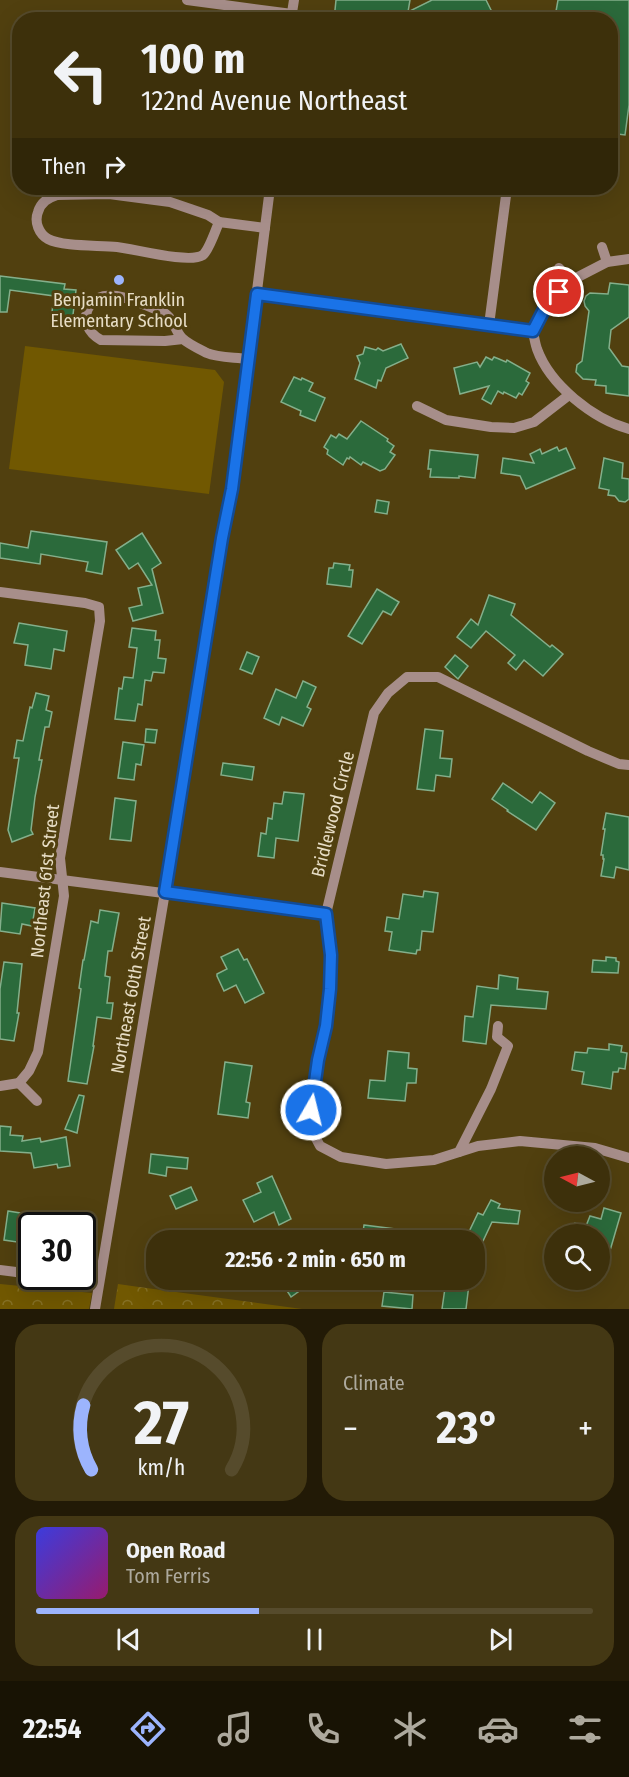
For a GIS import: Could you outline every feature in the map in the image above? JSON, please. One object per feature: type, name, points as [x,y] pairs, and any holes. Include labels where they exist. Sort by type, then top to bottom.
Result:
[{"type":"street","points":[[187,0],[266,12]]},
{"type":"street","points":[[57,195],[44,201],[36,215],[39,230],[43,236],[57,243],[117,247],[175,258],[201,256],[206,252],[219,222]]},
{"type":"street","points":[[117,195],[170,202],[208,215],[219,222],[265,228]]},
{"type":"street","name":"Northeast 60th Street","points":[[95,1309],[222,538],[230,504],[269,195]]},
{"type":"street","points":[[489,324],[505,195]]},
{"type":"street","points":[[602,247],[607,262]]},
{"type":"street","points":[[629,259],[607,262],[576,278],[549,300],[533,331],[537,350],[548,370],[569,395],[584,407],[629,429]]},
{"type":"street","points":[[560,268],[569,284]]},
{"type":"street","points":[[257,294],[533,331]]},
{"type":"street","points":[[183,339],[101,340],[94,336],[86,323],[88,308],[92,302],[106,296],[128,297],[167,315],[183,339],[209,354],[248,359]]},
{"type":"street","points":[[417,406],[446,420],[514,428],[534,422],[569,395]]},
{"type":"street","name":"Northeast 61st Street","points":[[0,592],[85,603],[99,607],[100,621],[60,858],[64,896],[38,1052],[29,1071],[19,1083]]},
{"type":"street","name":"Bridlewood Circle","points":[[629,765],[620,764],[588,751],[438,677],[407,677],[388,693],[374,713],[326,914],[331,955],[330,989],[311,1110],[311,1129],[320,1146],[340,1156],[386,1164],[434,1160],[478,1146],[520,1141],[595,1148],[629,1158]]},
{"type":"street","points":[[0,872],[326,914]]},
{"type":"street","points":[[459,1152],[492,1089],[508,1046],[497,1037],[498,1026]]},
{"type":"street","points":[[0,1086],[19,1083],[37,1101]]},
{"type":"street","points":[[0,1270],[18,1272]]},
{"type":"green space","points":[[25,346],[215,370],[224,382],[209,494],[9,469]]},
{"type":"green space","points":[[0,1284],[18,1286],[18,1290],[92,1293],[89,1309],[0,1309]]},
{"type":"green space","points":[[118,1284],[146,1288],[146,1290],[161,1290],[302,1309],[114,1309]]},
{"type":"building","points":[[336,0],[410,0],[408,12],[335,12]]},
{"type":"building","points":[[432,0],[486,0],[492,12],[408,12]]},
{"type":"building","points":[[558,0],[629,0],[629,105],[625,135],[618,134],[618,12],[556,12]]},
{"type":"building","points":[[0,276],[65,284],[64,289],[76,290],[72,323],[51,320],[54,296],[10,290],[7,312],[0,312]]},
{"type":"building","points":[[610,283],[629,285],[629,317],[611,330],[609,348],[622,366],[629,367],[629,396],[606,393],[606,386],[595,385],[596,380],[583,379],[576,372],[577,365],[582,361],[589,311],[584,301],[590,293],[608,294]]},
{"type":"building","points":[[401,344],[408,358],[386,368],[376,388],[355,379],[360,363],[357,356],[363,354],[365,347],[376,350],[378,348],[383,351]]},
{"type":"building","points":[[486,357],[492,360],[494,357],[506,362],[507,360],[530,373],[526,381],[529,383],[522,395],[519,393],[516,398],[498,391],[491,404],[482,399],[489,386],[460,394],[454,368],[477,362],[480,367]]},
{"type":"building","points":[[294,377],[313,383],[309,391],[325,398],[315,421],[300,415],[301,411],[281,402]]},
{"type":"building","points":[[361,421],[388,439],[387,441],[394,446],[390,452],[395,455],[385,469],[380,471],[363,462],[361,465],[350,457],[343,465],[327,454],[328,450],[324,447],[331,435],[336,438],[339,434],[347,439]]},
{"type":"building","points":[[557,447],[559,451],[566,448],[575,468],[526,489],[520,476],[501,473],[503,458],[534,463],[530,454],[540,449],[542,454]]},
{"type":"building","points":[[430,450],[478,455],[475,478],[430,477],[431,469],[428,469]]},
{"type":"building","points":[[604,458],[623,463],[622,478],[629,479],[629,499],[625,502],[608,495],[609,490],[599,488]]},
{"type":"building","points":[[377,500],[389,502],[387,514],[375,512]]},
{"type":"building","points":[[31,531],[107,542],[102,574],[86,571],[88,562],[41,554],[40,564],[0,558],[0,543],[28,548]]},
{"type":"building","points":[[142,533],[161,563],[152,569],[163,613],[133,621],[129,608],[142,605],[138,588],[152,585],[138,563],[129,569],[116,550]]},
{"type":"building","points":[[334,563],[350,565],[349,570],[353,570],[351,587],[327,584],[329,568],[333,568]]},
{"type":"building","points":[[377,589],[399,602],[391,615],[383,611],[362,644],[348,636]]},
{"type":"building","points":[[489,595],[515,604],[511,615],[550,647],[552,645],[563,654],[543,676],[524,660],[516,670],[508,663],[515,655],[486,631],[471,648],[457,637],[471,619],[478,625]]},
{"type":"building","points":[[19,623],[67,631],[64,651],[54,649],[51,669],[25,665],[28,645],[14,643]]},
{"type":"building","points":[[132,628],[156,631],[155,640],[160,640],[158,658],[166,659],[164,673],[153,672],[151,681],[145,680],[142,705],[138,704],[135,721],[115,719],[119,688],[122,689],[124,677],[133,678],[137,648],[129,647]]},
{"type":"building","points":[[247,652],[259,657],[252,674],[240,669]]},
{"type":"building","points":[[455,655],[468,666],[458,679],[445,667]]},
{"type":"building","points":[[303,681],[316,687],[307,707],[311,709],[303,726],[282,717],[279,725],[264,718],[276,689],[296,698]]},
{"type":"building","points":[[36,693],[49,696],[46,710],[52,712],[49,727],[45,727],[39,760],[42,760],[35,797],[31,830],[33,834],[12,842],[8,830],[19,758],[14,758],[17,740],[23,741],[30,707],[32,708]]},
{"type":"building","points":[[146,729],[157,730],[155,743],[145,742]]},
{"type":"building","points":[[425,729],[443,731],[440,758],[452,759],[450,777],[436,775],[434,791],[417,789]]},
{"type":"building","points":[[123,742],[144,745],[141,765],[136,764],[134,780],[118,778]]},
{"type":"building","points":[[223,763],[254,767],[252,780],[221,775]]},
{"type":"building","points":[[503,783],[532,803],[540,792],[555,803],[536,830],[492,799]]},
{"type":"building","points":[[284,792],[304,794],[298,841],[276,838],[274,858],[258,856],[261,833],[266,834],[268,818],[272,819],[274,803],[282,804]]},
{"type":"building","points":[[115,798],[136,801],[131,841],[110,839]]},
{"type":"building","points":[[606,813],[629,817],[629,870],[616,867],[614,878],[601,876]]},
{"type":"building","points":[[424,891],[438,893],[433,932],[422,931],[420,950],[417,950],[416,954],[389,950],[392,932],[385,931],[387,917],[399,919],[403,894],[423,897]]},
{"type":"building","points":[[2,903],[35,908],[32,926],[22,924],[20,934],[0,931]]},
{"type":"building","points":[[100,910],[119,913],[112,951],[108,951],[105,976],[110,977],[107,1003],[113,1003],[111,1019],[97,1017],[87,1084],[68,1081],[83,960],[91,921],[98,923]]},
{"type":"building","points":[[238,949],[244,960],[247,959],[264,993],[245,1003],[236,985],[224,991],[217,976],[227,969],[221,957]]},
{"type":"building","points":[[606,957],[616,958],[619,962],[618,973],[592,972],[593,960],[606,961]]},
{"type":"building","points":[[4,962],[22,964],[17,1013],[19,1013],[14,1041],[0,1039],[0,989]]},
{"type":"building","points":[[499,975],[518,978],[517,989],[548,992],[546,1009],[491,1005],[486,1044],[463,1041],[465,1016],[473,1017],[477,986],[498,989]]},
{"type":"building","points":[[609,1044],[622,1046],[621,1052],[627,1053],[625,1069],[619,1068],[618,1072],[613,1072],[611,1089],[582,1084],[584,1072],[572,1070],[575,1052],[587,1053],[588,1048],[609,1050]]},
{"type":"building","points":[[388,1051],[409,1053],[408,1068],[417,1069],[416,1083],[407,1083],[405,1101],[368,1098],[370,1080],[385,1081]]},
{"type":"building","points":[[225,1062],[252,1066],[246,1102],[250,1103],[248,1118],[218,1114]]},
{"type":"building","points":[[79,1095],[84,1096],[77,1133],[65,1129]]},
{"type":"building","points":[[0,1126],[11,1127],[10,1135],[23,1136],[22,1141],[40,1138],[41,1142],[66,1137],[70,1166],[58,1168],[57,1164],[34,1168],[31,1153],[0,1151]]},
{"type":"building","points":[[151,1154],[188,1158],[187,1169],[167,1167],[166,1176],[149,1173]]},
{"type":"building","points":[[272,1176],[291,1219],[279,1225],[274,1212],[254,1222],[243,1200],[261,1192],[257,1183]]},
{"type":"building","points":[[191,1187],[197,1200],[176,1209],[170,1196]]},
{"type":"building","points":[[491,1200],[500,1204],[498,1208],[520,1211],[518,1224],[492,1222],[485,1237],[485,1230],[470,1230],[478,1213],[483,1215]]},
{"type":"building","points":[[610,1210],[621,1213],[610,1251],[610,1224],[587,1224],[590,1216],[601,1219],[603,1212],[610,1212]]},
{"type":"building","points":[[8,1211],[18,1213],[17,1242],[4,1240]]},
{"type":"building","points":[[364,1225],[403,1230],[363,1230]]},
{"type":"building","points":[[286,1290],[301,1290],[291,1297]]},
{"type":"building","points":[[445,1290],[468,1290],[466,1309],[442,1309]]},
{"type":"building","points":[[384,1292],[413,1295],[412,1309],[382,1306]]},
{"type":"place","name":"Benjamin Franklin Elementary School","points":[[119,280]]},
{"type":"route","points":[[311,1110],[330,989],[331,955],[326,914],[165,892],[222,538],[230,504],[257,294],[533,331],[549,300],[559,292]]}]
